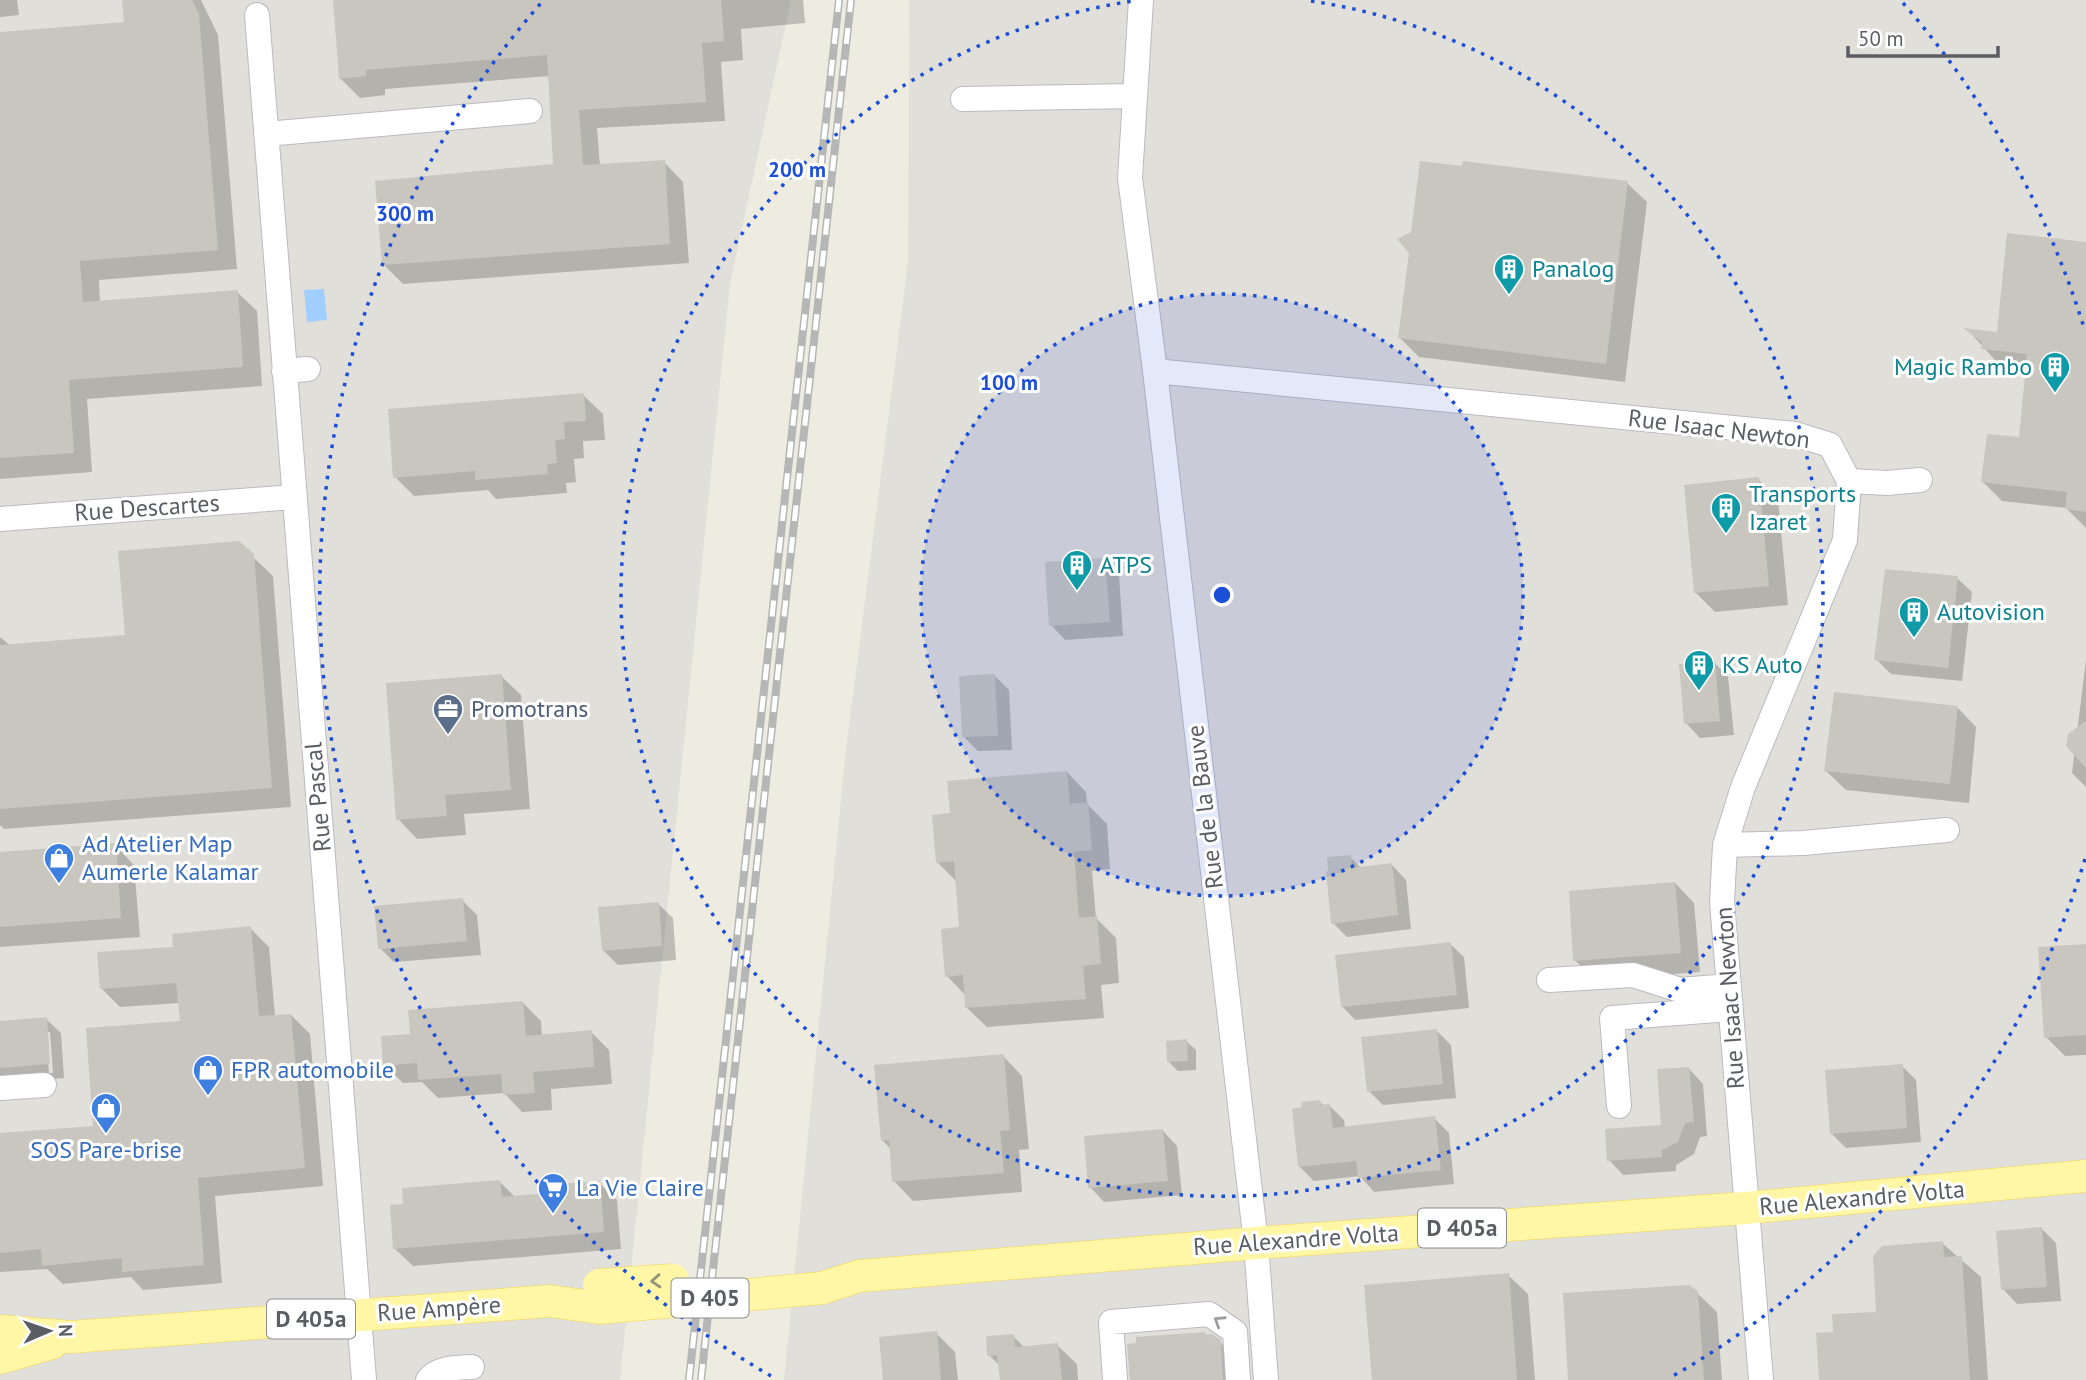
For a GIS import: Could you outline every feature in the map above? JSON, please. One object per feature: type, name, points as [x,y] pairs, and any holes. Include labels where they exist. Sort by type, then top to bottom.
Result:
[{"type":"main road","name":"Rue Alexandre Volta","points":[[822,1279],[1256,1242],[1746,1208],[2079,1179]]},
{"type":"main road","name":"D 405","points":[[599,1296],[822,1279]]},
{"type":"main road","name":"Rue Ampère","points":[[0,1331],[71,1337],[599,1296]]},
{"type":"main road","name":"Rue Ampère","points":[[0,1358],[71,1337]]},
{"type":"street","name":"Rue de la Bauve","points":[[1141,0],[1130,177],[1256,1242],[1266,1380]]},
{"type":"street","name":"Rue Pascal","points":[[257,15],[278,279],[296,370],[294,497],[364,1380]]},
{"type":"street","points":[[963,99],[1135,96]]},
{"type":"street","points":[[266,134],[530,111]]},
{"type":"street","name":"Rue Isaac Newton","points":[[1155,371],[1795,434],[1830,445],[1849,481],[1845,540],[1743,787],[1725,845],[1722,902],[1761,1380]]},
{"type":"street","points":[[1849,481],[1887,483],[1920,480]]},
{"type":"street","name":"Rue Descartes","points":[[0,519],[294,497]]},
{"type":"street","points":[[1725,845],[1803,842],[1947,830]]},
{"type":"street","points":[[1549,980],[1633,975],[1679,990],[1730,997]]},
{"type":"street","points":[[1619,1106],[1612,1018],[1730,997]]},
{"type":"street","points":[[0,1088],[44,1085]]},
{"type":"street","points":[[1115,1380],[1111,1322],[1209,1314],[1235,1332],[1238,1380]]},
{"type":"street","points":[[428,1380],[444,1369],[472,1367]]},
{"type":"shaded area","points":[[0,0],[791,0],[730,284],[620,1380],[0,1380]]},
{"type":"shaded area","points":[[909,0],[2086,0],[2086,1380],[784,1380],[845,758],[908,262]]},
{"type":"water","points":[[324,289],[327,320],[307,322],[304,290]]},
{"type":"building","points":[[122,0],[192,0],[199,14],[218,250],[80,261],[83,302],[238,290],[243,367],[69,380],[74,453],[0,458],[0,32],[124,22]]},
{"type":"building","points":[[333,0],[721,0],[724,41],[702,43],[706,102],[579,110],[583,165],[665,160],[670,244],[382,265],[375,181],[553,164],[547,55],[366,70],[366,76],[339,79]]},
{"type":"building","name":"Panalog","points":[[1420,161],[1462,166],[1463,161],[1628,181],[1606,364],[1398,338],[1409,253],[1397,239],[1411,232]]},
{"type":"building","name":"Magic Rambo","points":[[2007,233],[2086,242],[2086,512],[2065,509],[2067,492],[1981,482],[1987,434],[2019,437],[2027,354],[1981,349],[1982,342],[1963,328],[1997,332]]},
{"type":"building","points":[[584,393],[586,421],[564,422],[565,439],[555,440],[557,463],[547,464],[548,474],[475,480],[475,471],[393,478],[388,409]]},
{"type":"building","name":"Transports Izaret","points":[[1759,477],[1769,586],[1694,593],[1684,485]]},
{"type":"building","points":[[239,541],[254,554],[272,788],[0,809],[0,645],[125,635],[118,551]]},
{"type":"building","name":"ATPS","points":[[1105,558],[1110,622],[1049,626],[1045,562]]},
{"type":"building","points":[[1885,569],[1958,576],[1948,668],[1874,660]]},
{"type":"building","name":"KS Auto","points":[[1715,661],[1720,721],[1684,724],[1679,664]]},
{"type":"building","name":"Promotrans","points":[[502,674],[511,790],[445,795],[447,816],[396,820],[386,683]]},
{"type":"building","points":[[995,674],[998,736],[962,737],[959,676]]},
{"type":"building","points":[[1834,692],[1958,706],[1950,784],[1824,771]]},
{"type":"building","points":[[2086,721],[2086,768],[2066,746],[2068,734]]},
{"type":"building","points":[[1067,771],[1070,804],[1088,802],[1092,850],[1074,852],[1079,918],[1097,916],[1101,964],[1083,966],[1086,999],[965,1008],[963,975],[945,977],[941,929],[959,927],[954,861],[936,863],[932,815],[950,813],[947,781]]},
{"type":"building","name":"Ad Atelier Map Aumerle Kalamar","points":[[116,843],[121,918],[0,927],[0,852]]},
{"type":"building","points":[[1351,855],[1352,868],[1392,863],[1398,915],[1331,924],[1327,857]]},
{"type":"building","points":[[1675,882],[1681,953],[1573,961],[1569,891]]},
{"type":"building","points":[[463,898],[467,941],[378,949],[374,906]]},
{"type":"building","points":[[659,902],[662,946],[602,951],[598,907]]},
{"type":"building","points":[[251,926],[259,1016],[291,1014],[305,1168],[198,1178],[204,1265],[122,1272],[122,1258],[42,1266],[41,1249],[0,1253],[0,1133],[93,1126],[86,1028],[180,1021],[176,983],[100,989],[97,952],[173,947],[172,934]]},
{"type":"building","points":[[1451,942],[1457,995],[1341,1007],[1335,955]]},
{"type":"building","points":[[2086,944],[2086,1035],[2044,1038],[2038,947]]},
{"type":"building","points":[[523,1001],[526,1036],[592,1030],[594,1067],[533,1072],[535,1093],[503,1095],[501,1074],[418,1080],[417,1063],[383,1066],[381,1036],[410,1034],[408,1010]]},
{"type":"building","points":[[47,1017],[50,1064],[0,1068],[0,1021]]},
{"type":"building","points":[[1437,1029],[1443,1084],[1367,1092],[1361,1037]]},
{"type":"building","points":[[1187,1039],[1188,1061],[1167,1062],[1166,1041]]},
{"type":"building","points":[[1004,1054],[1010,1130],[1000,1131],[1004,1173],[892,1182],[889,1140],[881,1141],[874,1065]]},
{"type":"building","points":[[1903,1064],[1907,1128],[1830,1134],[1825,1070]]},
{"type":"building","points":[[1689,1067],[1694,1122],[1685,1123],[1678,1142],[1662,1150],[1662,1157],[1607,1161],[1605,1129],[1661,1125],[1657,1069]]},
{"type":"building","points":[[1320,1100],[1321,1105],[1330,1104],[1333,1128],[1435,1116],[1441,1170],[1358,1178],[1356,1161],[1298,1167],[1292,1109],[1302,1107],[1301,1102]]},
{"type":"building","points":[[1163,1129],[1168,1181],[1088,1188],[1084,1136]]},
{"type":"building","points":[[500,1180],[502,1197],[560,1192],[559,1184],[600,1181],[604,1232],[393,1249],[390,1205],[403,1204],[402,1188]]},
{"type":"building","points":[[2042,1227],[2047,1287],[2001,1290],[1996,1231]]},
{"type":"building","points":[[1943,1241],[1944,1257],[1962,1256],[1970,1380],[1819,1380],[1816,1333],[1833,1332],[1832,1314],[1876,1312],[1873,1256],[1882,1246]]},
{"type":"building","points":[[1509,1273],[1517,1380],[1372,1380],[1364,1285]]},
{"type":"building","points":[[1689,1285],[1698,1291],[1704,1380],[1568,1380],[1563,1293]]},
{"type":"building","points":[[937,1331],[941,1380],[883,1380],[879,1337]]},
{"type":"building","points":[[1205,1332],[1205,1335],[1212,1334],[1221,1340],[1223,1380],[1130,1380],[1127,1344],[1136,1343],[1136,1337]]},
{"type":"building","points":[[1014,1334],[1015,1347],[1058,1343],[1062,1380],[1000,1380],[997,1355],[987,1356],[986,1336]]},
{"type":"railway","points":[[689,1380],[839,0]]},
{"type":"railway","points":[[701,1380],[851,0]]},
{"type":"place","name":"Panalog","points":[[1509,296]]},
{"type":"place","name":"Magic Rambo","points":[[2055,394]]},
{"type":"place","name":"Transports Izaret","points":[[1726,535]]},
{"type":"place","name":"ATPS","points":[[1077,592]]},
{"type":"place","name":"Autovision","points":[[1914,639]]},
{"type":"place","name":"KS Auto","points":[[1699,692]]},
{"type":"place","name":"Promotrans","points":[[448,736]]},
{"type":"place","name":"Ad Atelier Map Aumerle Kalamar","points":[[59,885]]},
{"type":"place","name":"FPR automobile","points":[[208,1097]]},
{"type":"place","name":"SOS Pare-brise","points":[[106,1135]]},
{"type":"place","name":"La Vie Claire","points":[[553,1215]]}]
